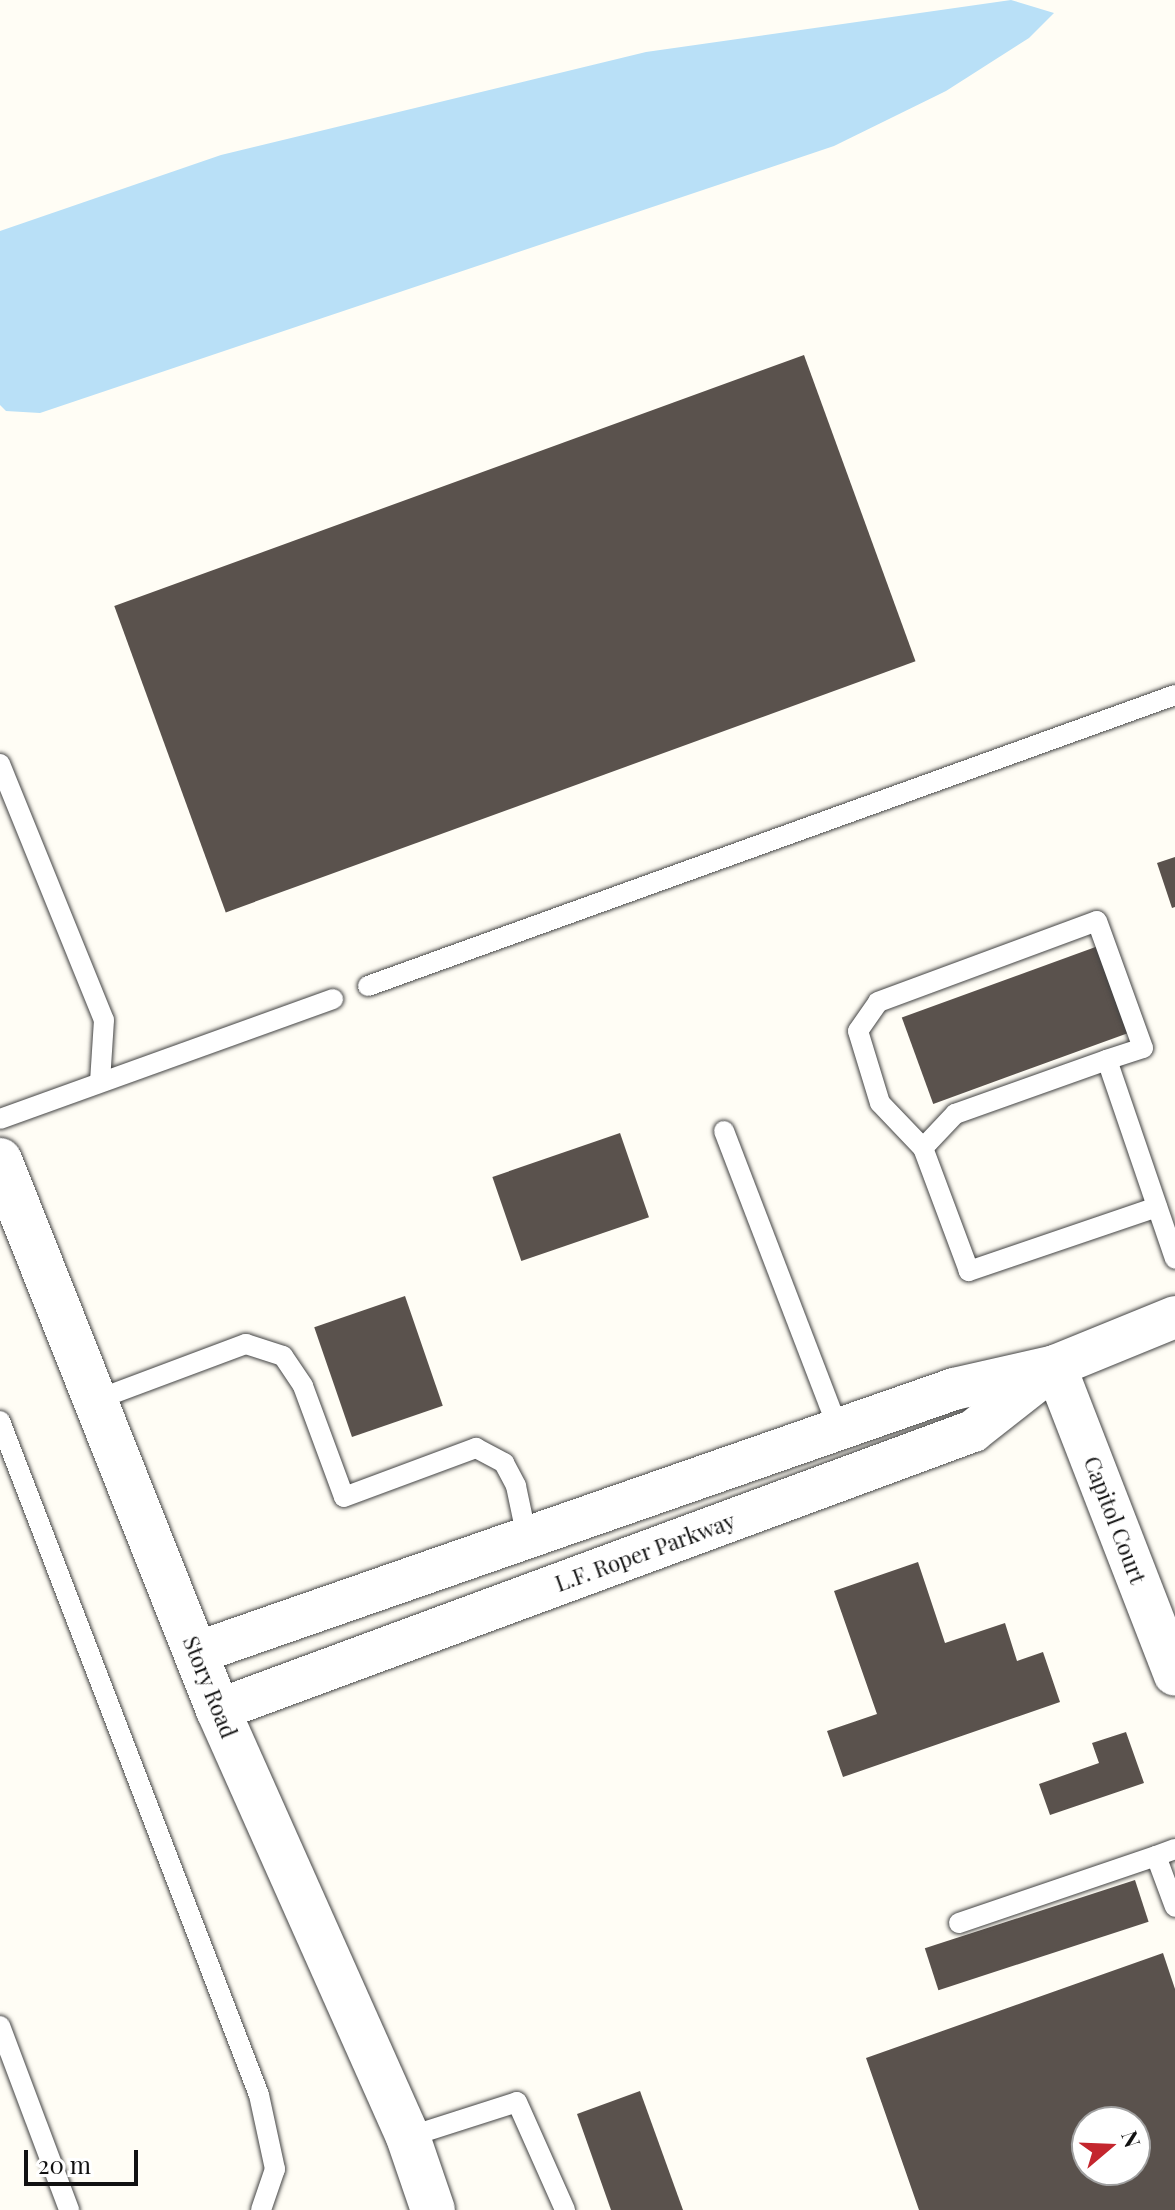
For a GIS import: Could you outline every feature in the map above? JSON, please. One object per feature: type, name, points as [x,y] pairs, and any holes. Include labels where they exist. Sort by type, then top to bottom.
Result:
[{"type":"street","name":"Story Road","points":[[0,1160],[218,1710],[408,2137],[433,2210]]},
{"type":"street","name":"L.F. Roper Parkway","points":[[196,1653],[954,1389],[1055,1366],[1175,1317]]},
{"type":"street","name":"L.F. Roper Parkway","points":[[218,1710],[973,1431],[1055,1366]]},
{"type":"street","name":"Capitol Court","points":[[1055,1366],[1175,1675]]},
{"type":"lane","points":[[368,986],[1175,695]]},
{"type":"lane","points":[[0,764],[104,1020],[100,1082]]},
{"type":"lane","points":[[923,1148],[955,1114],[1143,1048],[1097,921],[878,1002],[858,1031],[880,1103],[923,1148],[969,1271],[1157,1207]]},
{"type":"lane","points":[[0,1119],[333,999]]},
{"type":"lane","points":[[1107,1060],[1175,1259]]},
{"type":"lane","points":[[724,1131],[839,1430]]},
{"type":"lane","points":[[96,1400],[246,1344],[283,1356],[303,1386],[344,1497],[476,1448],[504,1463],[516,1486],[527,1538]]},
{"type":"lane","points":[[0,1421],[259,2095],[275,2169],[261,2210]]},
{"type":"lane","points":[[959,1923],[1166,1852],[1175,1907]]},
{"type":"lane","points":[[0,2026],[69,2210]]},
{"type":"lane","points":[[408,2137],[517,2102],[565,2210]]},
{"type":"water","points":[[1011,0],[1054,13],[1029,38],[946,91],[834,146],[40,413],[6,411],[0,405],[0,231],[221,155],[646,52]]},
{"type":"building","points":[[804,355],[915,661],[226,912],[114,606]]},
{"type":"building","points":[[1175,857],[1175,907],[1172,908],[1157,863]]},
{"type":"building","points":[[1101,945],[1132,1031],[933,1104],[902,1018]]},
{"type":"building","points":[[620,1133],[649,1217],[521,1261],[492,1177]]},
{"type":"building","points":[[405,1296],[443,1406],[352,1437],[314,1327]]},
{"type":"building","points":[[918,1562],[945,1643],[1005,1623],[1017,1661],[1043,1652],[1060,1702],[843,1777],[827,1731],[877,1714],[834,1591]]},
{"type":"building","points":[[1126,1732],[1144,1783],[1050,1815],[1039,1784],[1099,1763],[1092,1743]]},
{"type":"building","points":[[1135,1880],[1149,1922],[938,1990],[925,1948]]},
{"type":"building","points":[[1163,1953],[1175,1989],[1175,2210],[919,2210],[866,2058]]},
{"type":"building","points":[[640,2091],[683,2210],[611,2210],[577,2114]]}]
